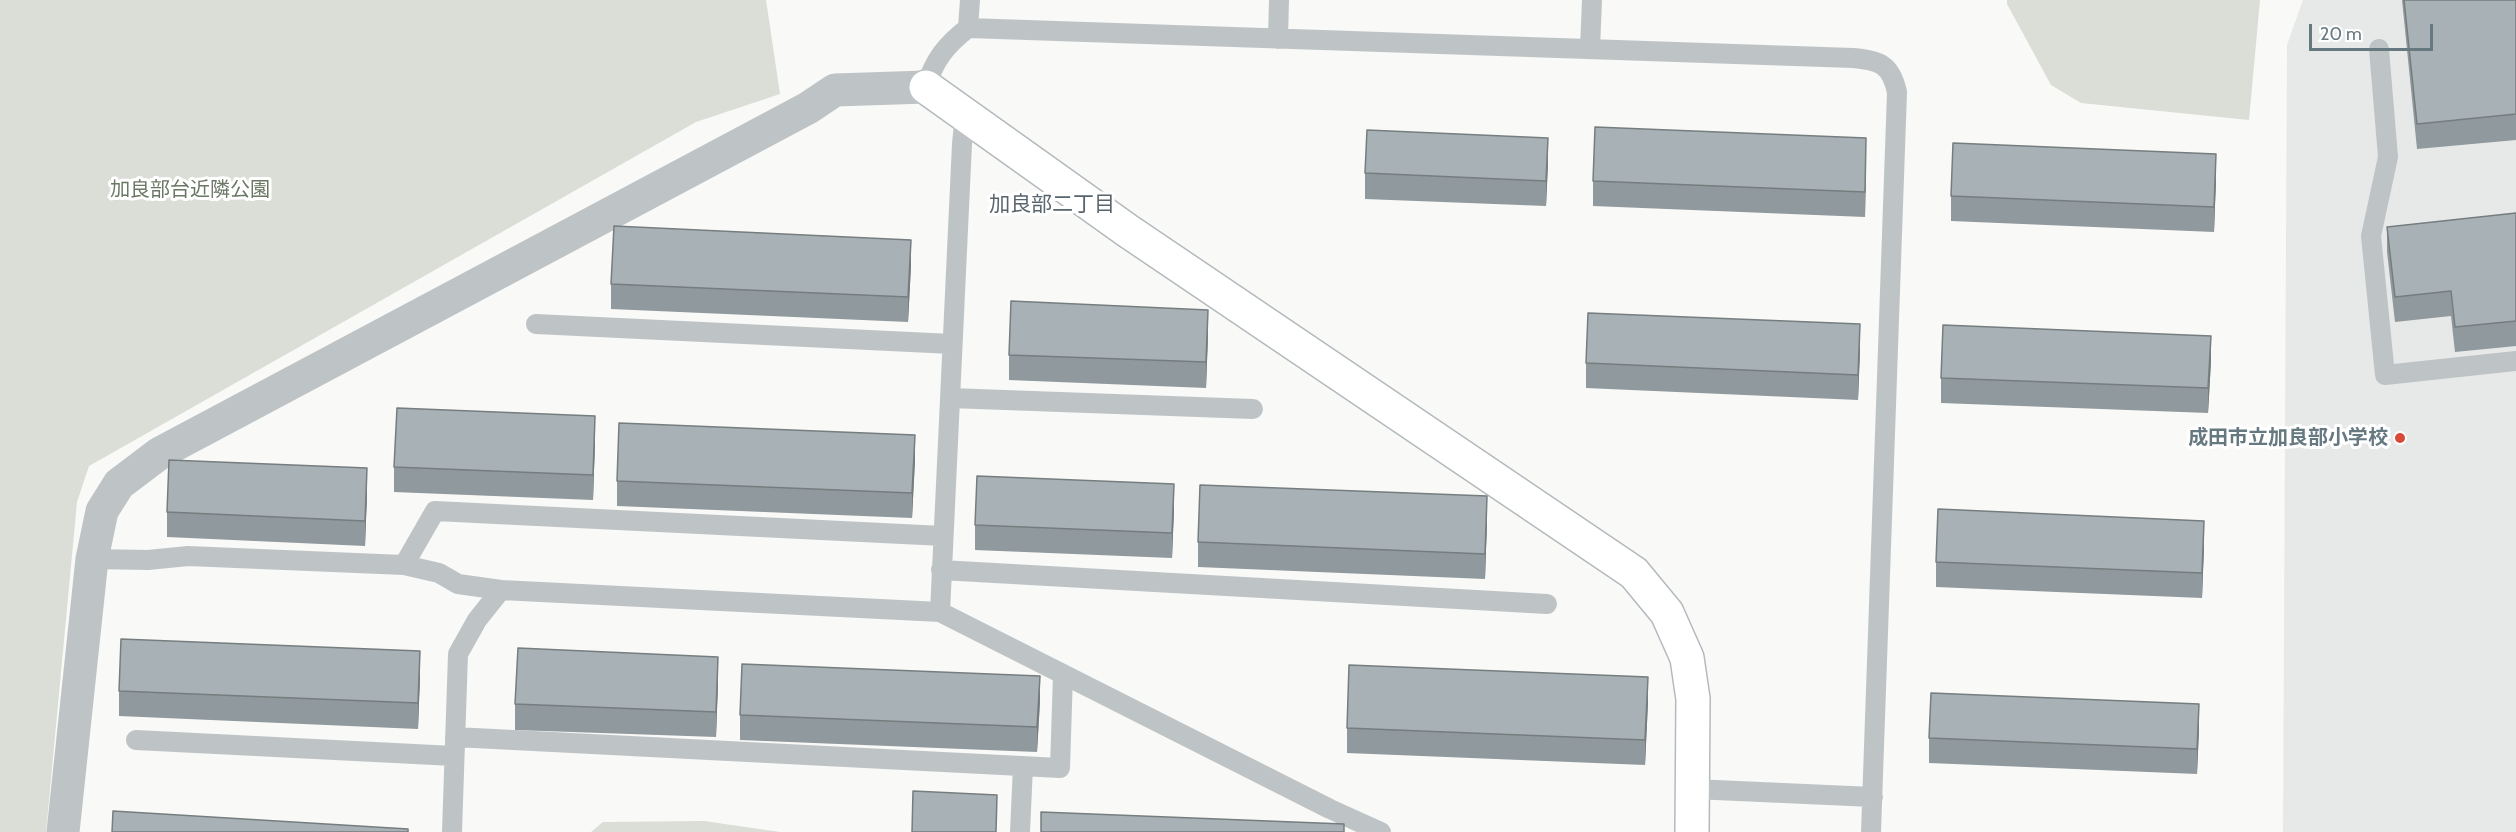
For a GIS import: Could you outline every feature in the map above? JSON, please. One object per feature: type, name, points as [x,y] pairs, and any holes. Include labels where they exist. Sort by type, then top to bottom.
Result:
[{"type":"street","points":[[63,832],[92,559],[102,511],[119,484],[160,453],[808,108],[835,90],[926,87],[1128,231],[1634,573],[1667,613],[1687,658],[1692,699],[1692,832]]},
{"type":"lane","points":[[968,28],[970,0]]},
{"type":"lane","points":[[1278,39],[1279,0]]},
{"type":"lane","points":[[1590,50],[1592,0]]},
{"type":"lane","points":[[926,87],[933,65],[942,51],[968,28],[1867,59],[1882,64],[1893,76],[1897,92],[1871,832]]},
{"type":"lane","points":[[2379,49],[2388,157],[2371,236],[2385,375],[2516,361]]},
{"type":"lane","points":[[940,612],[962,144],[966,114]]},
{"type":"lane","points":[[536,324],[952,344]]},
{"type":"lane","points":[[950,398],[1253,409]]},
{"type":"lane","points":[[404,565],[435,511],[943,536]]},
{"type":"lane","points":[[92,559],[147,560],[188,556],[404,565],[439,573],[458,584],[501,590],[940,612],[1380,832]]},
{"type":"lane","points":[[941,570],[1547,604]]},
{"type":"lane","points":[[452,832],[458,654],[477,620],[501,590]]},
{"type":"lane","points":[[136,740],[455,747],[1060,768],[1063,674]]},
{"type":"lane","points":[[1020,832],[1023,766]]},
{"type":"lane","points":[[1693,789],[1873,797]]},
{"type":"shaded area","name":"成田市立加良部小学校","points":[[2303,0],[2516,0],[2516,832],[2283,832],[2287,45]]},
{"type":"green space","name":"加良部台近隣公園","points":[[0,0],[766,0],[780,94],[696,122],[89,466],[77,502],[46,832],[0,832]]},
{"type":"green space","points":[[2007,0],[2260,0],[2249,120],[2081,103],[2051,85],[2007,4]]},
{"type":"green space","points":[[704,821],[780,832],[591,832],[603,822]]},
{"type":"building","points":[[2404,0],[2516,0],[2516,114],[2417,124]]},
{"type":"building","points":[[1595,127],[1866,138],[1865,192],[1593,181]]},
{"type":"building","points":[[1367,130],[1548,138],[1546,181],[1365,173]]},
{"type":"building","points":[[1953,143],[2216,154],[2214,207],[1951,196]]},
{"type":"building","points":[[2516,213],[2516,321],[2455,327],[2451,291],[2395,297],[2387,227]]},
{"type":"building","points":[[614,226],[911,240],[908,297],[611,284]]},
{"type":"building","points":[[1011,301],[1208,310],[1206,362],[1009,355]]},
{"type":"building","points":[[1588,313],[1860,324],[1858,375],[1586,363]]},
{"type":"building","points":[[1943,325],[2211,336],[2208,388],[1941,378]]},
{"type":"building","points":[[397,408],[595,416],[593,475],[394,467]]},
{"type":"building","points":[[619,423],[915,435],[912,493],[617,481]]},
{"type":"building","points":[[169,460],[367,468],[365,521],[167,512]]},
{"type":"building","points":[[977,476],[1174,484],[1172,533],[975,525]]},
{"type":"building","points":[[1200,485],[1487,496],[1485,554],[1198,542]]},
{"type":"building","points":[[1938,509],[2204,521],[2202,573],[1936,562]]},
{"type":"building","points":[[121,639],[420,651],[418,703],[119,691]]},
{"type":"building","points":[[518,648],[718,657],[716,712],[515,704]]},
{"type":"building","points":[[742,664],[1040,676],[1037,727],[740,715]]},
{"type":"building","points":[[1349,665],[1648,677],[1645,740],[1347,728]]},
{"type":"building","points":[[1931,693],[2199,704],[2197,749],[1929,738]]},
{"type":"building","points":[[913,791],[997,795],[996,832],[912,832]]},
{"type":"building","points":[[113,811],[408,829],[408,832],[112,832]]},
{"type":"building","points":[[1041,812],[1344,824],[1344,832],[1041,832]]},
{"type":"place","name":"成田市立加良部小学校","points":[[2400,438]]},
{"type":"district","name":"加良部二丁目","points":[[1052,205]]}]
